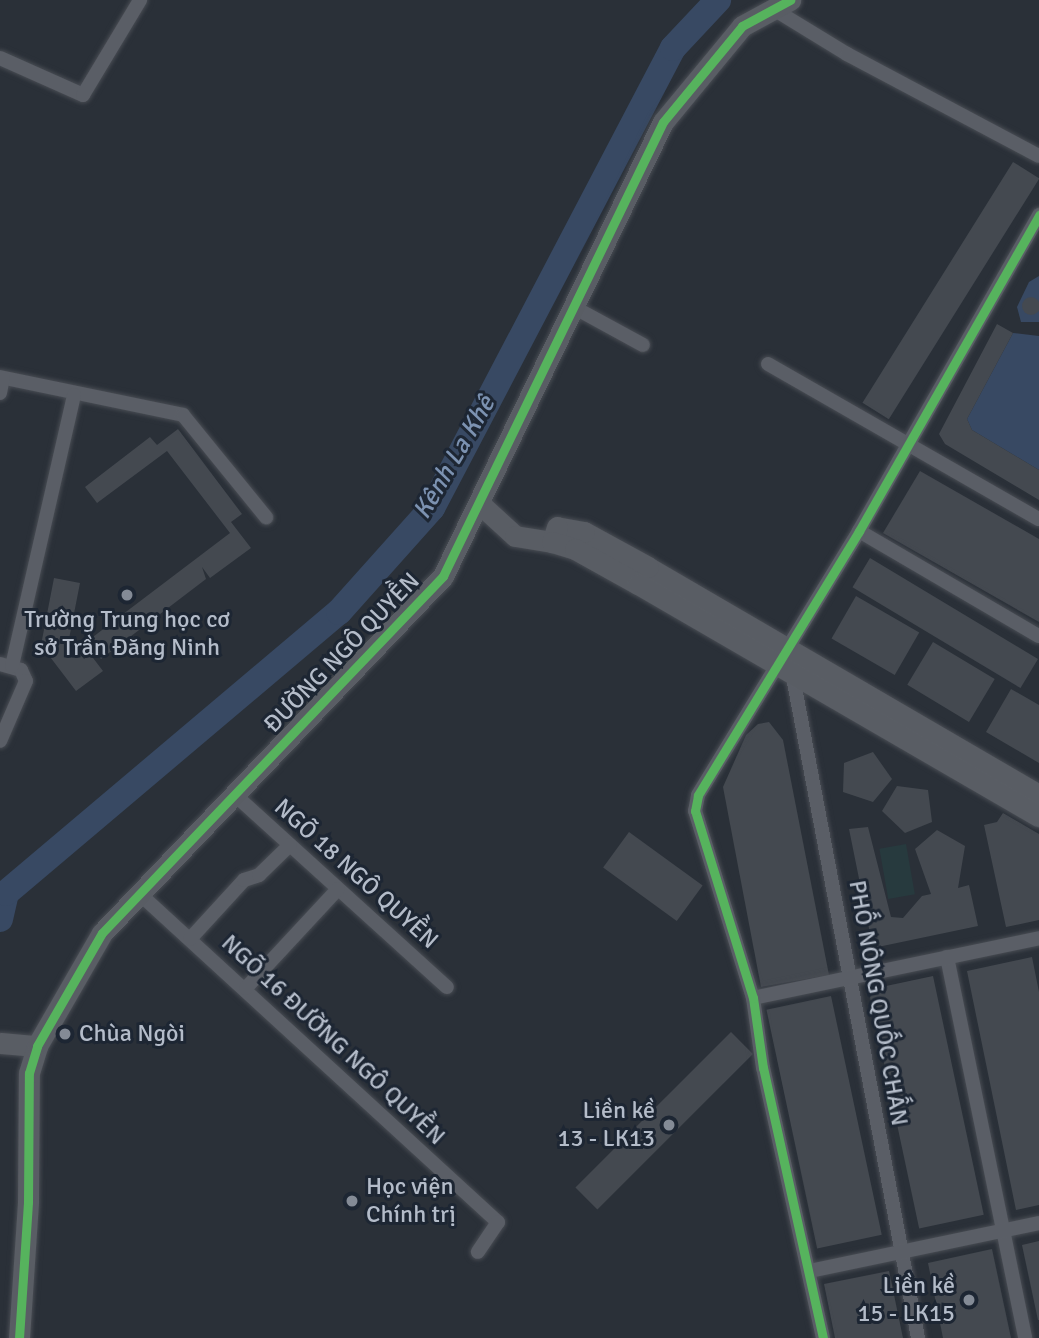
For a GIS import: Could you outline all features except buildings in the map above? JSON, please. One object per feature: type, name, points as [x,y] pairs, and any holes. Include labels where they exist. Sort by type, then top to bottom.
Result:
[{"type":"street","points":[[0,58],[83,95],[140,0]]},
{"type":"street","points":[[782,5],[847,54],[1039,156]]},
{"type":"street","name":"ĐƯỜNG NGÔ QUYỀN","points":[[19,1338],[28,1202],[29,1073],[18,1044],[102,933],[142,896],[235,794],[438,583],[577,309],[663,122],[742,26],[782,5]]},
{"type":"street","points":[[823,1338],[763,1068],[752,998],[695,811],[698,795],[786,665],[1039,215]]},
{"type":"street","points":[[577,309],[643,345]]},
{"type":"street","points":[[768,364],[1039,519]]},
{"type":"street","points":[[0,393],[1,377],[183,415],[267,517]]},
{"type":"street","points":[[0,741],[26,685],[24,673],[6,665],[74,394]]},
{"type":"street","points":[[480,504],[515,536],[575,549],[786,665],[1039,795]]},
{"type":"street","points":[[859,531],[1039,636]]},
{"type":"street","points":[[786,665],[1039,817]]},
{"type":"street","name":"PHỐ NÔNG QUỐC CHẤN","points":[[786,665],[851,978],[918,1338]]},
{"type":"street","name":"NGÕ 18 NGÔ QUYỀN","points":[[235,794],[447,987]]},
{"type":"street","points":[[190,939],[244,880],[259,875],[290,845]]},
{"type":"street","points":[[246,988],[338,889]]},
{"type":"street","name":"NGÕ 16 ĐƯỜNG NGÔ QUYỀN","points":[[142,896],[246,988],[498,1222],[478,1252]]},
{"type":"street","points":[[752,998],[1039,938]]},
{"type":"street","points":[[947,957],[1025,1338]]},
{"type":"street","points":[[810,1271],[1039,1223]]},
{"type":"green space","points":[[906,844],[915,894],[888,899],[879,849]]},
{"type":"water","points":[[1039,276],[1039,322],[1021,322],[1017,307],[1029,282]]},
{"type":"water","points":[[1013,333],[1039,336],[1039,470],[972,430],[967,419]]},
{"type":"waterway","name":"Kênh La Khê","points":[[0,919],[6,893],[339,612],[432,508],[673,48],[718,0]]},
{"type":"cycle path","points":[[19,1338],[28,1202],[29,1073],[37,1046],[102,933],[443,576],[663,122],[742,26],[790,0]]},
{"type":"cycle path","points":[[823,1338],[763,1068],[753,998],[695,811],[698,795],[859,531],[1039,215]]},
{"type":"place","name":"Trường Trung học cơ sở Trần Đăng Ninh","points":[[127,595]]},
{"type":"place","name":"Chùa Ngòi","points":[[65,1034]]},
{"type":"place","name":"Liền kề 13 - LK13","points":[[669,1125]]},
{"type":"place","name":"Học viện Chính trị","points":[[352,1201]]},
{"type":"place","name":"Liền kề 15 - LK15","points":[[969,1300]]}]
